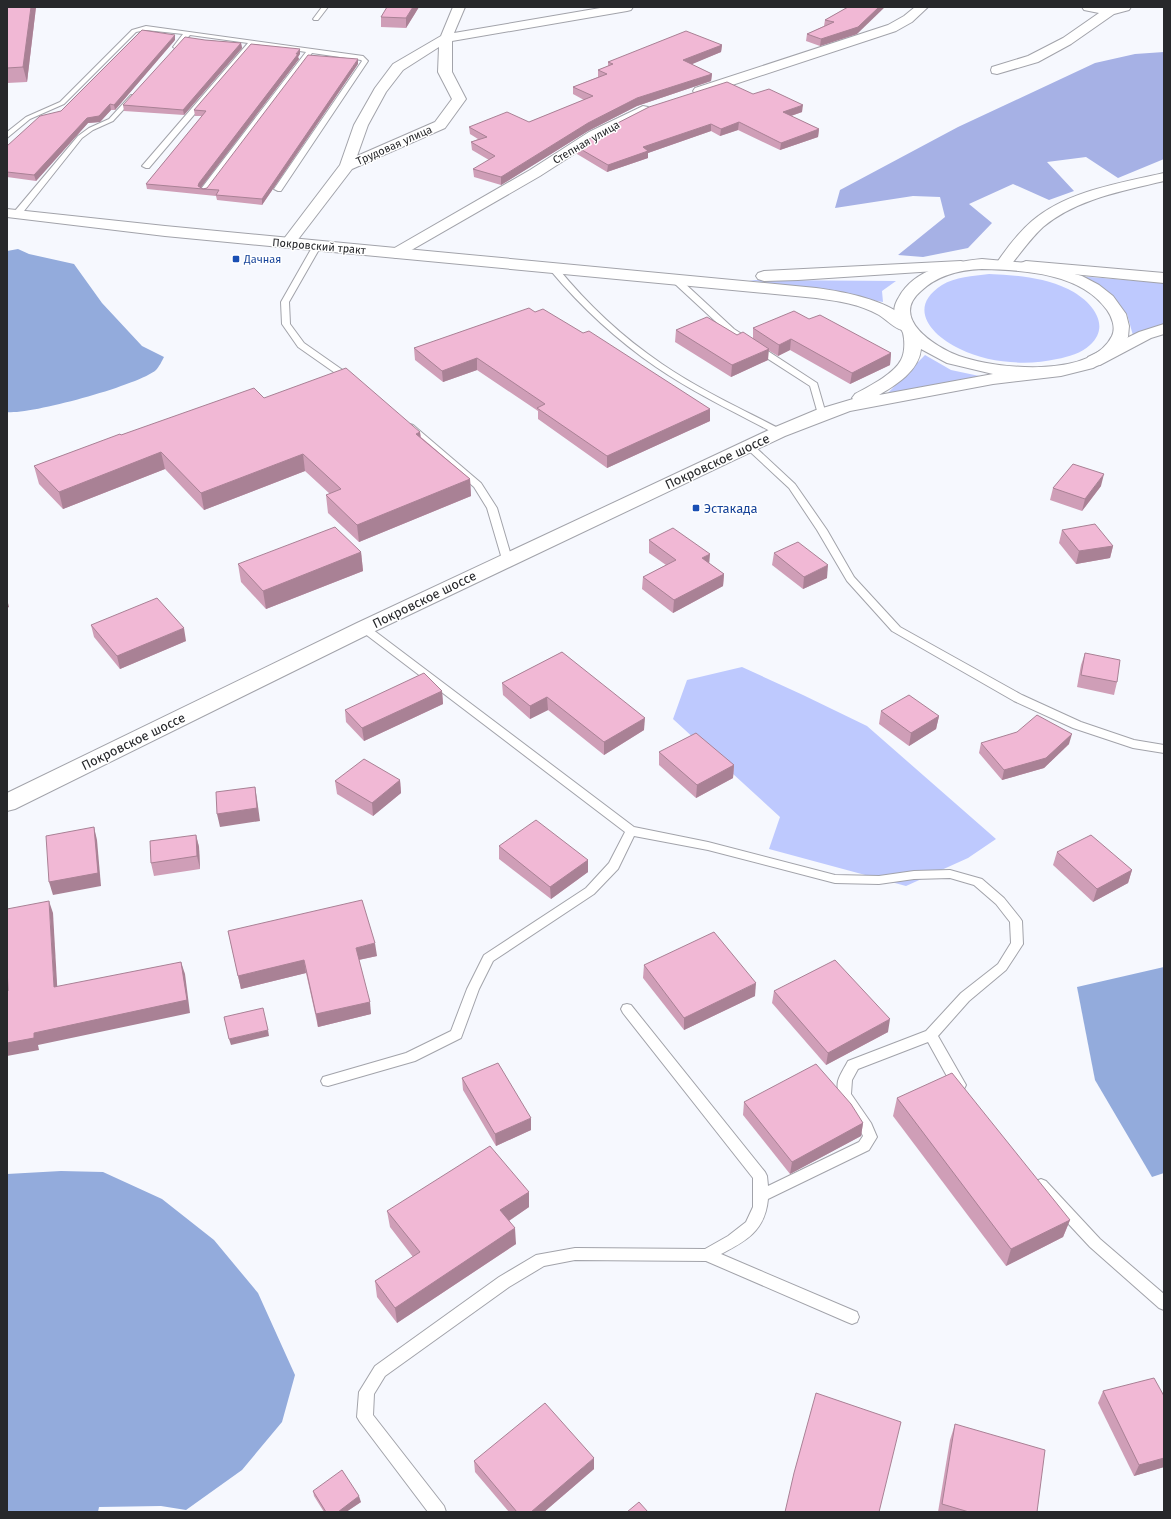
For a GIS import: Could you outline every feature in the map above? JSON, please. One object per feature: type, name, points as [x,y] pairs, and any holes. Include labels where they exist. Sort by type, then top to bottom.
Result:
[{"type":"main road","name":"Трудовая улица","points":[[347,166],[440,125],[459,98],[445,72],[446,38],[460,7]]},
{"type":"main road","points":[[446,38],[627,7]]},
{"type":"main road","points":[[688,95],[892,28],[908,19],[922,7]]},
{"type":"main road","points":[[1088,7],[1110,11]]},
{"type":"main road","points":[[997,70],[1033,59],[1067,41],[1110,11],[1125,7]]},
{"type":"main road","name":"Трудовая улица","points":[[288,243],[347,166],[361,124],[380,91],[398,67],[446,38]]},
{"type":"main road","name":"Степная улица","points":[[396,253],[535,173],[594,135],[643,110],[658,105]]},
{"type":"main road","points":[[1004,264],[1042,220],[1058,210],[1114,190],[1164,177]]},
{"type":"main road","name":"Покровский тракт","points":[[12,214],[317,246],[631,276]]},
{"type":"main road","points":[[631,276],[798,276],[1004,264],[1164,278]]},
{"type":"main road","name":"Покровское шоссе","points":[[846,406],[884,385],[905,368],[912,356],[909,330],[902,310],[905,297],[917,285],[936,273],[961,266]]},
{"type":"main road","points":[[1026,266],[1054,272],[1079,281],[1100,293],[1114,307],[1121,322],[1120,337],[1111,350],[1094,361]]},
{"type":"main road","points":[[631,276],[678,282],[816,293],[844,297],[870,304],[891,314],[936,351],[964,362],[1001,371],[1039,373],[1069,369],[1094,361],[1145,335],[1164,329]]},
{"type":"main road","name":"Покровское шоссе","points":[[7,803],[507,559],[779,432],[822,414],[846,406],[993,379],[1039,373]]},
{"type":"lane","points":[[316,19],[325,7]]},
{"type":"lane","points":[[7,136],[28,118],[62,103],[134,31],[146,28],[358,56],[363,58],[365,61],[278,189]]},
{"type":"lane","points":[[173,50],[188,33]]},
{"type":"lane","points":[[146,166],[252,43]]},
{"type":"lane","points":[[204,192],[311,50]]},
{"type":"lane","points":[[12,214],[80,137],[91,129],[111,120],[137,91]]},
{"type":"lane","points":[[317,246],[286,302],[286,324],[301,345],[359,386]]},
{"type":"lane","points":[[554,269],[571,291],[594,313],[645,356],[687,382],[779,432]]},
{"type":"lane","points":[[678,282],[731,331],[814,385],[822,414]]},
{"type":"lane","points":[[402,420],[478,486],[492,508],[507,559]]},
{"type":"lane","points":[[749,446],[792,486],[822,530],[850,579],[896,629],[1018,698],[1077,725],[1133,744],[1164,749]]},
{"type":"lane","points":[[364,628],[631,831],[708,846],[835,879],[879,880],[914,875],[950,874],[978,882],[1000,901],[1016,921],[1017,944],[1002,967],[965,997],[931,1035],[853,1065],[845,1080],[844,1094],[866,1127],[870,1137],[864,1146],[762,1195]]},
{"type":"lane","points":[[328,1081],[410,1057],[456,1034],[473,989],[488,958],[590,892],[614,866],[631,831]]},
{"type":"lane","points":[[627,1009],[760,1176],[762,1195],[760,1214],[747,1233],[707,1255]]},
{"type":"lane","points":[[931,1035],[957,1083],[967,1095]]},
{"type":"lane","points":[[1031,1175],[1095,1243],[1164,1303]]},
{"type":"lane","points":[[438,1512],[365,1417],[367,1392],[380,1370],[504,1282],[541,1260],[575,1254],[707,1255],[852,1317]]},
{"type":"shaded area","points":[[1164,52],[1164,159],[1118,178],[1086,157],[1047,162],[1074,191],[1049,200],[1013,184],[969,204],[992,223],[968,248],[923,257],[898,255],[945,217],[940,197],[913,196],[835,208],[840,190],[958,127],[1095,63],[1135,54]]},
{"type":"shaded area","points":[[18,249],[29,254],[74,264],[102,303],[142,346],[164,357],[157,369],[146,376],[129,383],[84,398],[38,409],[7,412],[7,251]]},
{"type":"shaded area","points":[[989,274],[1039,279],[1059,285],[1076,293],[1084,299],[1096,313],[1099,321],[1097,337],[1087,348],[1075,354],[1045,361],[1021,363],[995,360],[971,354],[940,337],[927,321],[924,312],[926,303],[931,294],[947,282],[964,277]]},
{"type":"shaded area","points":[[1078,276],[1164,283],[1164,331],[1134,339],[1127,314]]},
{"type":"shaded area","points":[[749,280],[896,281],[882,291],[883,302]]},
{"type":"shaded area","points":[[925,355],[951,370],[984,377],[884,397]]},
{"type":"shaded area","points":[[742,667],[867,726],[996,839],[968,858],[906,886],[769,849],[780,817],[673,719],[687,680]]},
{"type":"shaded area","points":[[1164,967],[1164,1173],[1152,1177],[1095,1080],[1077,987]]},
{"type":"shaded area","points":[[61,1171],[103,1172],[162,1199],[214,1240],[258,1293],[295,1375],[282,1422],[242,1470],[186,1510],[161,1506],[99,1507],[98,1512],[7,1512],[7,1174]]},
{"type":"building","points":[[7,7],[31,7],[23,67],[7,68]]},
{"type":"building","points":[[387,7],[413,7],[406,18],[381,17]]},
{"type":"building","points":[[848,7],[879,7],[858,27],[821,39],[807,34],[834,22],[825,20]]},
{"type":"building","points":[[142,30],[175,35],[114,105],[110,104],[99,116],[87,118],[34,175],[7,172],[7,146],[40,116],[61,111]]},
{"type":"building","points":[[686,31],[722,45],[683,60],[712,74],[637,98],[588,123],[501,177],[473,169],[495,156],[471,142],[487,137],[469,127],[507,112],[529,122],[593,96],[573,87],[607,74],[598,70],[613,64],[608,62]]},
{"type":"building","points":[[185,37],[241,43],[183,110],[123,105]]},
{"type":"building","points":[[251,44],[300,49],[296,54],[298,54],[199,183],[198,186],[203,189],[146,184],[206,111],[194,110]]},
{"type":"building","points":[[308,55],[358,59],[262,199],[216,195],[219,190],[203,189],[207,188]]},
{"type":"building","points":[[727,82],[753,94],[769,89],[803,105],[783,112],[819,129],[781,143],[739,122],[721,129],[711,124],[643,147],[648,151],[608,165],[577,147],[600,132],[649,107]]},
{"type":"building","points":[[529,308],[535,312],[543,309],[583,333],[589,331],[710,409],[607,456],[537,408],[545,404],[477,358],[442,371],[414,348]]},
{"type":"building","points":[[794,311],[809,319],[820,315],[891,353],[852,373],[791,339],[779,345],[753,328]]},
{"type":"building","points":[[707,317],[737,335],[743,332],[769,349],[732,365],[676,330]]},
{"type":"building","points":[[346,368],[420,432],[416,434],[470,479],[357,525],[326,495],[341,489],[303,454],[201,493],[161,452],[59,492],[34,466],[120,434],[121,435],[254,388],[264,398]]},
{"type":"building","points":[[1073,464],[1104,474],[1085,499],[1053,488]]},
{"type":"building","points":[[1095,524],[1113,546],[1079,551],[1062,530]]},
{"type":"building","points":[[335,527],[361,552],[263,591],[238,564]]},
{"type":"building","points":[[673,528],[710,554],[702,558],[724,574],[674,600],[643,577],[676,560],[649,540]]},
{"type":"building","points":[[798,542],[828,565],[804,577],[774,553]]},
{"type":"building","points":[[157,598],[184,628],[117,656],[91,625]]},
{"type":"building","points":[[562,652],[645,718],[604,742],[547,697],[530,706],[502,683]]},
{"type":"building","points":[[1085,653],[1120,660],[1117,682],[1081,675]]},
{"type":"building","points":[[424,673],[442,691],[362,728],[345,710]]},
{"type":"building","points":[[909,695],[939,716],[911,733],[881,711]]},
{"type":"building","points":[[1037,715],[1072,734],[1046,758],[1004,770],[981,743],[1017,732]]},
{"type":"building","points":[[696,733],[734,765],[697,785],[659,752]]},
{"type":"building","points":[[364,759],[400,780],[372,803],[335,781]]},
{"type":"building","points":[[255,787],[257,808],[217,814],[216,792]]},
{"type":"building","points":[[536,820],[588,860],[550,887],[499,846]]},
{"type":"building","points":[[94,827],[98,873],[49,882],[46,836]]},
{"type":"building","points":[[196,835],[197,856],[151,863],[150,841]]},
{"type":"building","points":[[1091,835],[1132,870],[1097,889],[1057,852]]},
{"type":"building","points":[[362,900],[375,943],[356,948],[370,1002],[316,1014],[304,960],[238,976],[228,931]]},
{"type":"building","points":[[49,901],[54,987],[181,962],[187,1000],[34,1033],[34,1038],[7,1043],[7,909]]},
{"type":"building","points":[[714,932],[756,983],[684,1018],[644,965]]},
{"type":"building","points":[[835,960],[890,1019],[828,1053],[774,991]]},
{"type":"building","points":[[263,1008],[268,1030],[229,1039],[224,1017]]},
{"type":"building","points":[[498,1063],[531,1118],[495,1134],[462,1078]]},
{"type":"building","points":[[816,1064],[851,1104],[863,1123],[792,1162],[744,1102]]},
{"type":"building","points":[[952,1073],[1070,1220],[1011,1249],[897,1098]]},
{"type":"building","points":[[490,1146],[529,1192],[500,1210],[515,1228],[395,1308],[375,1281],[420,1252],[387,1211]]},
{"type":"building","points":[[1154,1378],[1164,1396],[1164,1458],[1139,1465],[1103,1391]]},
{"type":"building","points":[[816,1393],[901,1422],[879,1512],[785,1512]]},
{"type":"building","points":[[545,1403],[594,1458],[531,1512],[517,1512],[474,1461]]},
{"type":"building","points":[[955,1424],[1045,1450],[1037,1512],[969,1512],[942,1504]]},
{"type":"building","points":[[342,1470],[359,1496],[338,1512],[326,1512],[313,1491]]},
{"type":"building","points":[[639,1502],[648,1512],[627,1512]]},
{"type":"place","name":"Дачная","points":[[236,259]]},
{"type":"place","name":"Эстакада","points":[[696,508]]}]
